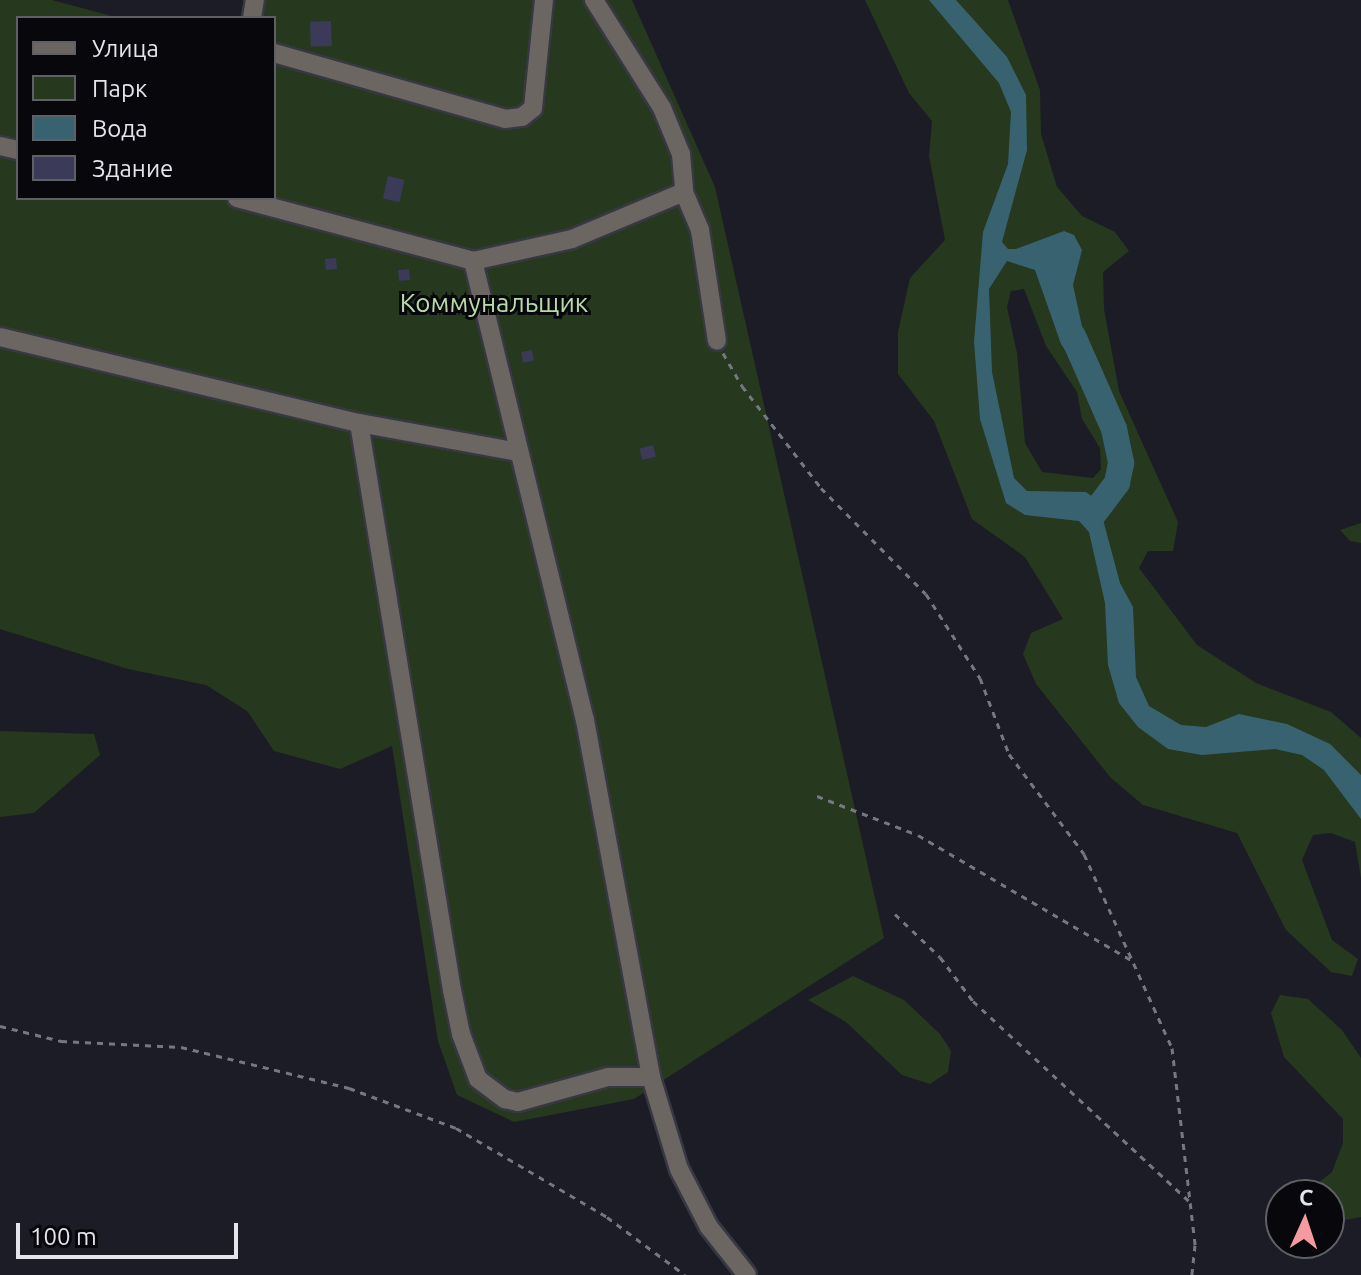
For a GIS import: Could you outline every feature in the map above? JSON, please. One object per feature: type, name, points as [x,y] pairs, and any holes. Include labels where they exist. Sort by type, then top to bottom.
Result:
[{"type":"street","points":[[276,54],[505,119],[522,117],[533,108],[544,0]]},
{"type":"street","points":[[594,0],[662,108],[684,163],[684,192],[700,230],[717,341]]},
{"type":"street","points":[[244,200],[473,261],[572,239],[684,192]]},
{"type":"street","points":[[473,261],[585,720],[651,1077],[679,1169],[709,1227],[747,1275]]},
{"type":"street","points":[[0,337],[359,423],[518,452]]},
{"type":"street","points":[[359,423],[452,990],[461,1034],[478,1079],[497,1095],[518,1102],[608,1077],[651,1077]]},
{"type":"path","points":[[717,341],[742,386],[821,488],[926,594],[980,678],[1009,754],[1084,854],[1172,1048],[1195,1245],[1192,1275]]},
{"type":"path","points":[[817,796],[918,835],[1133,961]]},
{"type":"path","points":[[895,914],[940,957],[973,1001],[1190,1202]]},
{"type":"path","points":[[0,1026],[61,1041],[181,1047],[349,1088],[456,1128],[607,1217],[685,1275]]},
{"type":"green space","name":"Коммунальщик","points":[[0,0],[52,0],[112,16],[16,16],[16,200],[276,200],[276,16],[241,16],[245,0],[632,0],[715,187],[884,938],[634,1099],[514,1122],[457,1095],[438,1041],[392,746],[340,769],[274,751],[247,711],[206,685],[128,669],[0,629]]},
{"type":"green space","points":[[865,0],[1008,0],[1040,90],[1041,134],[1057,187],[1082,216],[1115,232],[1129,251],[1103,272],[1104,309],[1119,391],[1178,522],[1173,551],[1148,551],[1139,568],[1197,645],[1256,683],[1331,712],[1361,738],[1361,878],[1355,842],[1331,833],[1313,835],[1302,860],[1332,940],[1358,959],[1352,976],[1331,972],[1286,930],[1237,833],[1143,805],[1110,777],[1036,684],[1023,654],[1031,633],[1063,619],[1025,557],[972,519],[934,421],[898,374],[898,332],[910,278],[945,240],[929,156],[932,121],[909,93]],"holes":[[[1024,289],[1046,346],[1077,392],[1082,419],[1100,448],[1101,469],[1093,478],[1042,472],[1025,443],[1017,353],[1007,307],[1011,291]]]},
{"type":"green space","points":[[1361,523],[1361,543],[1350,541],[1340,530]]},
{"type":"green space","points":[[0,731],[94,734],[100,755],[34,813],[0,817]]},
{"type":"green space","points":[[853,976],[904,1000],[940,1034],[951,1051],[948,1072],[930,1084],[902,1075],[846,1022],[808,1000]]},
{"type":"green space","points":[[1280,995],[1308,999],[1342,1030],[1361,1058],[1361,1217],[1345,1220],[1345,1179],[1323,1179],[1332,1172],[1343,1143],[1343,1119],[1284,1057],[1271,1013]]},
{"type":"water","points":[[929,0],[956,0],[1007,57],[1026,95],[1027,150],[1002,242],[1008,249],[1016,249],[1064,231],[1074,235],[1082,250],[1073,285],[1090,363],[1084,368],[1076,367],[1061,344],[1035,270],[1007,261],[989,289],[992,372],[1014,478],[1027,491],[1086,492],[1098,501],[1120,583],[1133,607],[1136,677],[1149,706],[1181,725],[1206,727],[1239,714],[1287,724],[1330,744],[1361,775],[1361,819],[1324,770],[1302,755],[1275,749],[1202,755],[1168,749],[1138,727],[1119,703],[1108,665],[1105,603],[1089,532],[1079,521],[1025,515],[1006,503],[980,419],[974,342],[983,232],[1008,164],[1011,112],[999,83]]},
{"type":"building","points":[[331,21],[332,46],[311,47],[310,22]]},
{"type":"building","points":[[388,176],[405,180],[399,202],[383,198]]},
{"type":"building","points":[[336,258],[337,269],[326,270],[325,259]]},
{"type":"building","points":[[409,269],[410,280],[399,281],[398,270]]},
{"type":"building","points":[[532,350],[534,361],[523,363],[521,352]]},
{"type":"building","points":[[653,445],[656,457],[642,460],[639,448]]},
{"type":"waterway","points":[[1073,336],[1114,429],[1121,463],[1117,483],[1095,512]]}]
